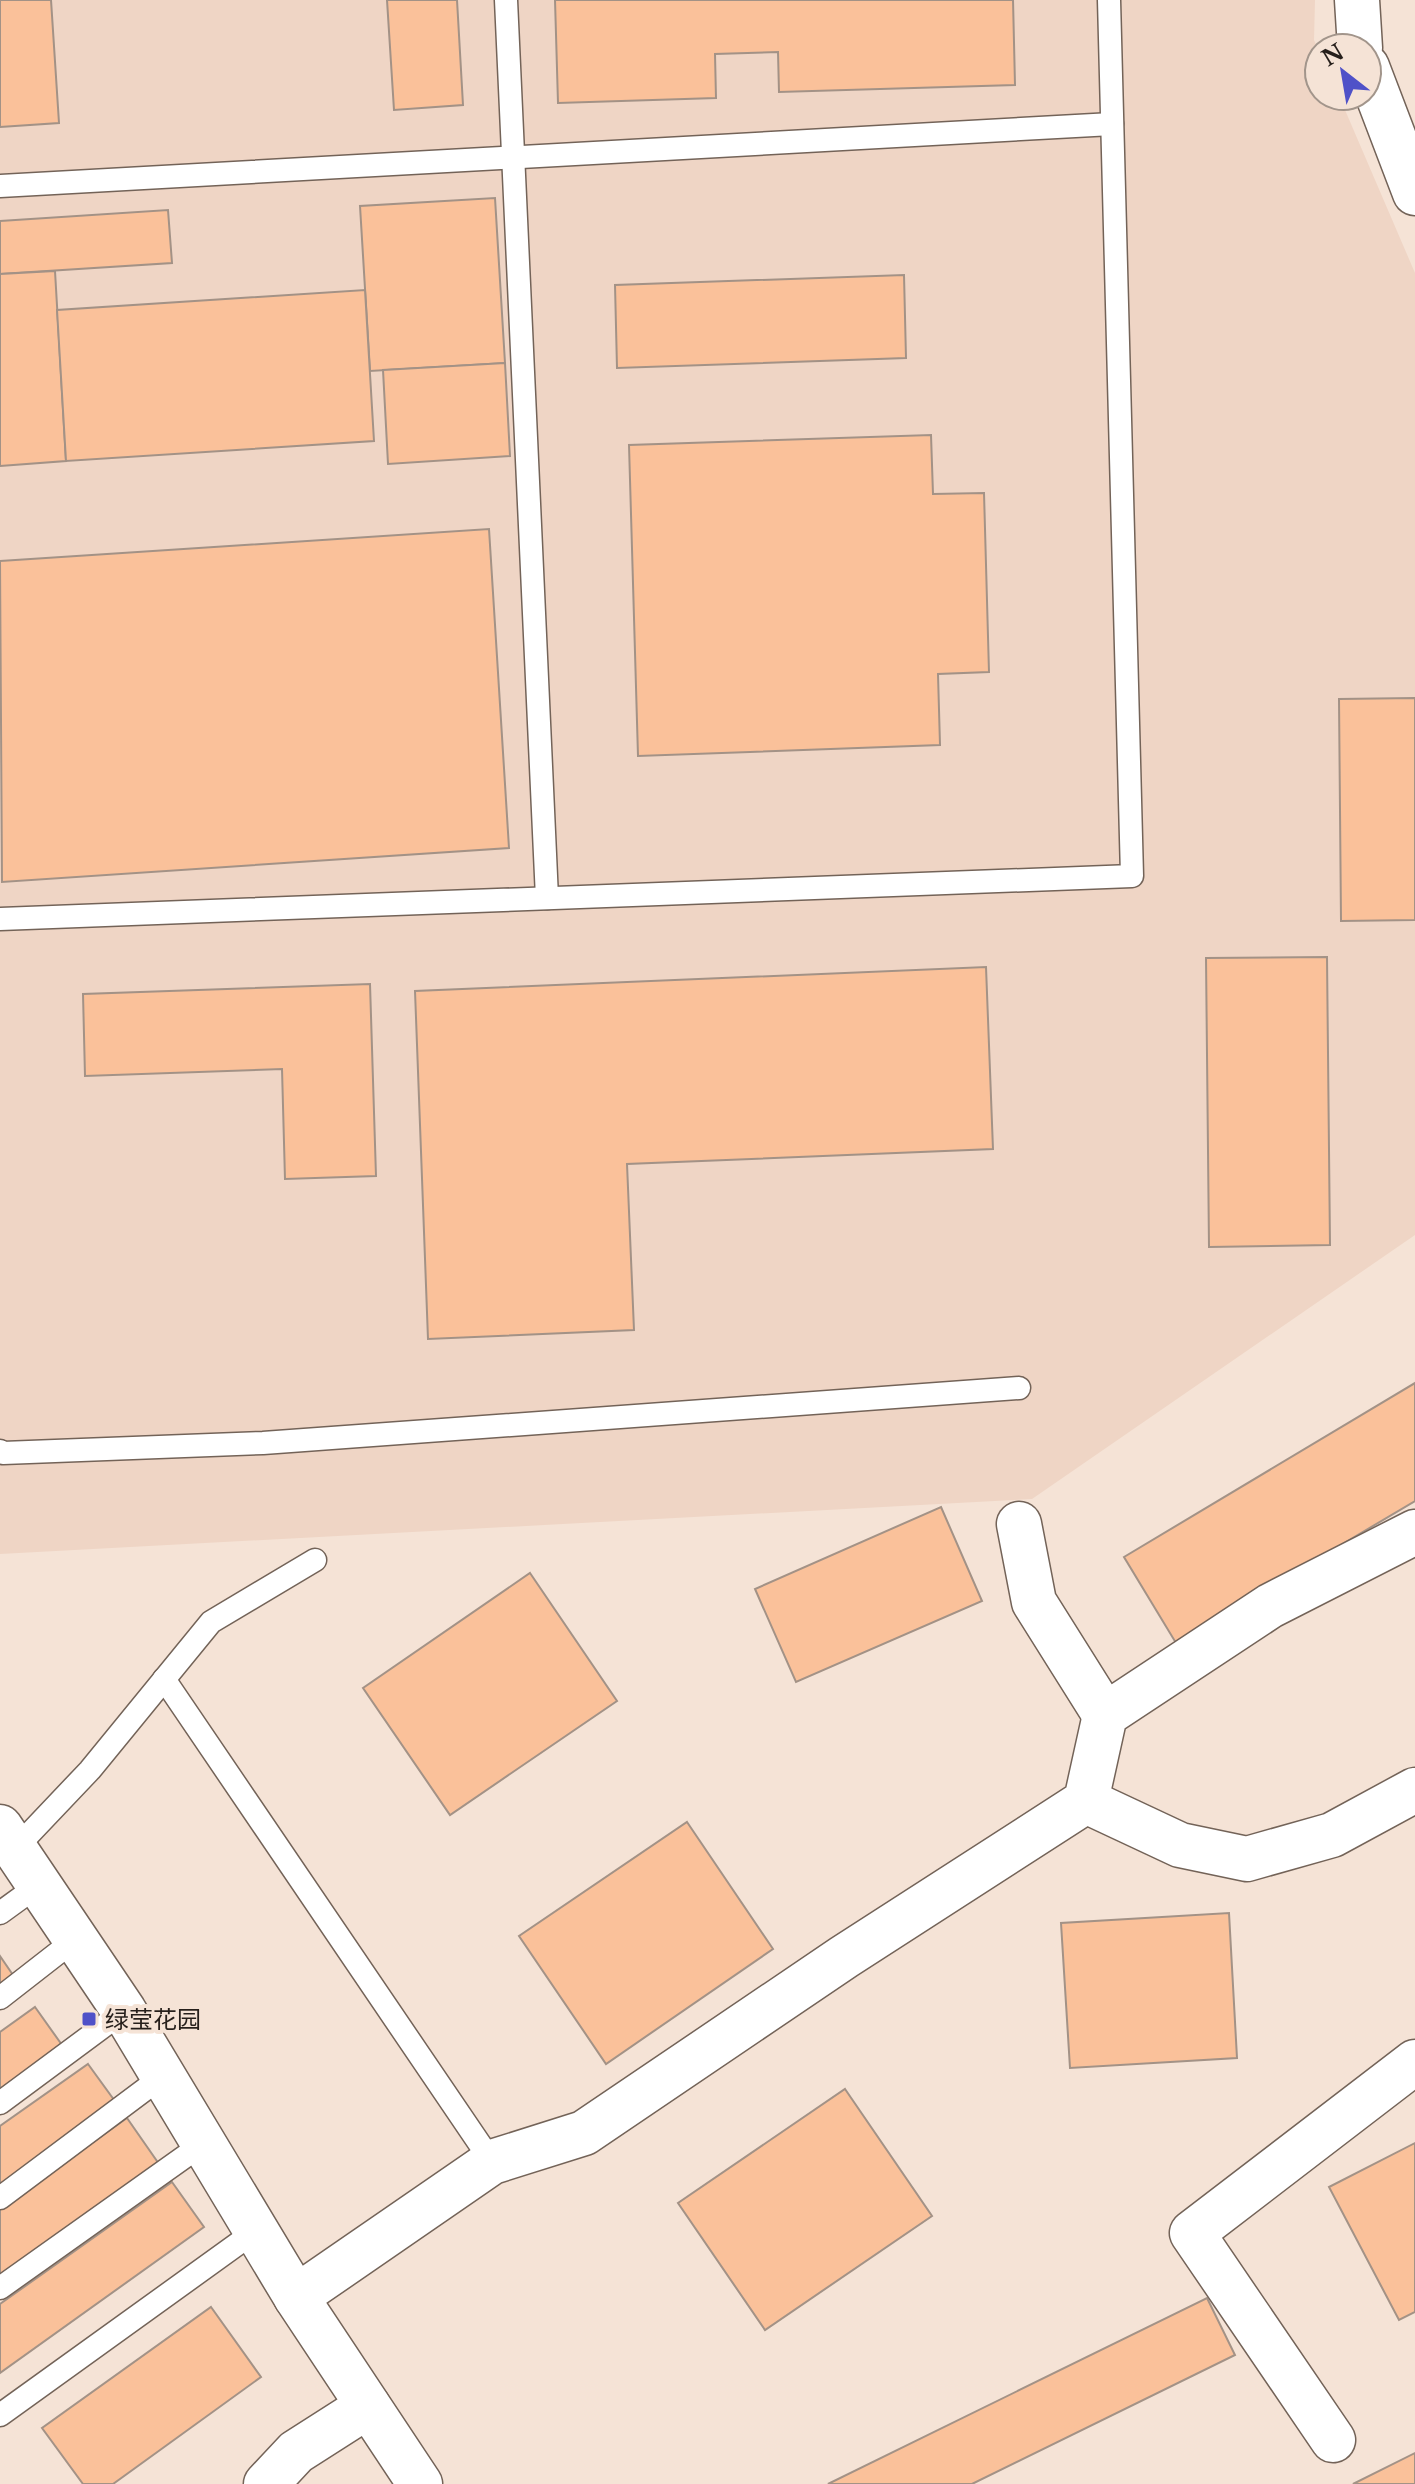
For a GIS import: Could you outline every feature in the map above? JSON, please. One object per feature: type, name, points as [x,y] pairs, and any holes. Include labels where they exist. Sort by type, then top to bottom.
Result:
[{"type":"street","points":[[1357,0],[1359,32]]},
{"type":"street","points":[[1383,109],[1415,193]]},
{"type":"street","points":[[1019,1524],[1034,1602],[1105,1715]]},
{"type":"street","points":[[296,2297],[492,2162],[584,2133],[844,1957],[1086,1801],[1105,1715],[1270,1606],[1415,1532]]},
{"type":"street","points":[[1086,1801],[1180,1845],[1247,1859],[1332,1835],[1415,1790]]},
{"type":"street","points":[[8,1838],[124,2011],[296,2297],[420,2484]]},
{"type":"street","points":[[1333,2440],[1192,2233],[1415,2062]]},
{"type":"street","points":[[266,2484],[296,2452],[368,2406]]},
{"type":"lane","points":[[506,0],[547,898]]},
{"type":"lane","points":[[0,919],[1132,876],[1109,0]]},
{"type":"lane","points":[[0,186],[1112,124]]},
{"type":"lane","points":[[0,1451],[263,1443],[1019,1388]]},
{"type":"lane","points":[[8,1838],[90,1770],[211,1622],[315,1560]]},
{"type":"lane","points":[[164,1679],[492,2162]]},
{"type":"lane","points":[[0,1913],[40,1884]]},
{"type":"lane","points":[[0,1998],[77,1938]]},
{"type":"lane","points":[[0,2103],[124,2011]]},
{"type":"lane","points":[[0,2198],[163,2076]]},
{"type":"lane","points":[[0,2288],[204,2143]]},
{"type":"lane","points":[[0,2415],[257,2230]]},
{"type":"shaded area","points":[[0,0],[1315,0],[1314,32],[1303,32],[1303,112],[1346,112],[1415,273],[1415,1235],[1032,1499],[0,1554]]},
{"type":"building","points":[[0,0],[51,0],[59,123],[0,127]]},
{"type":"building","points":[[387,0],[457,0],[463,105],[394,110]]},
{"type":"building","points":[[555,0],[1013,0],[1015,85],[779,92],[778,52],[715,54],[716,98],[558,103]]},
{"type":"building","points":[[495,198],[505,363],[370,371],[360,206]]},
{"type":"building","points":[[168,210],[172,263],[0,274],[0,221]]},
{"type":"building","points":[[55,271],[66,461],[0,466],[0,274]]},
{"type":"building","points":[[904,275],[906,358],[617,368],[615,285]]},
{"type":"building","points":[[365,290],[374,441],[66,461],[57,310]]},
{"type":"building","points":[[505,363],[510,456],[388,464],[383,370]]},
{"type":"building","points":[[931,435],[933,494],[984,493],[989,672],[938,674],[940,745],[638,756],[629,445]]},
{"type":"building","points":[[489,529],[509,848],[2,882],[0,561]]},
{"type":"building","points":[[1415,698],[1415,920],[1341,921],[1339,699]]},
{"type":"building","points":[[1327,957],[1330,1245],[1209,1247],[1206,958]]},
{"type":"building","points":[[986,967],[993,1149],[627,1164],[634,1330],[428,1339],[415,991]]},
{"type":"building","points":[[370,984],[376,1176],[285,1179],[282,1069],[85,1076],[83,994]]},
{"type":"building","points":[[1415,1383],[1415,1501],[1176,1643],[1124,1557]]},
{"type":"building","points":[[941,1507],[982,1601],[796,1682],[755,1589]]},
{"type":"building","points":[[530,1573],[617,1701],[450,1815],[363,1688]]},
{"type":"building","points":[[687,1822],[773,1949],[606,2064],[519,1936]]},
{"type":"building","points":[[1229,1913],[1237,2058],[1070,2068],[1061,1923]]},
{"type":"building","points":[[0,1956],[15,1978],[0,1988]]},
{"type":"building","points":[[35,2007],[62,2045],[0,2089],[0,2032]]},
{"type":"building","points":[[88,2064],[117,2104],[0,2187],[0,2126]]},
{"type":"building","points":[[845,2089],[932,2216],[765,2330],[678,2203]]},
{"type":"building","points":[[127,2118],[159,2164],[0,2276],[0,2208]]},
{"type":"building","points":[[1415,2143],[1415,2312],[1399,2320],[1329,2187]]},
{"type":"building","points":[[172,2182],[204,2227],[0,2373],[0,2304]]},
{"type":"building","points":[[1207,2298],[1235,2355],[972,2484],[828,2484]]},
{"type":"building","points":[[211,2307],[261,2377],[113,2484],[83,2484],[42,2428]]},
{"type":"building","points":[[1415,2453],[1415,2484],[1353,2484]]},
{"type":"place","name":"绿莹花园","points":[[89,2019]]}]
